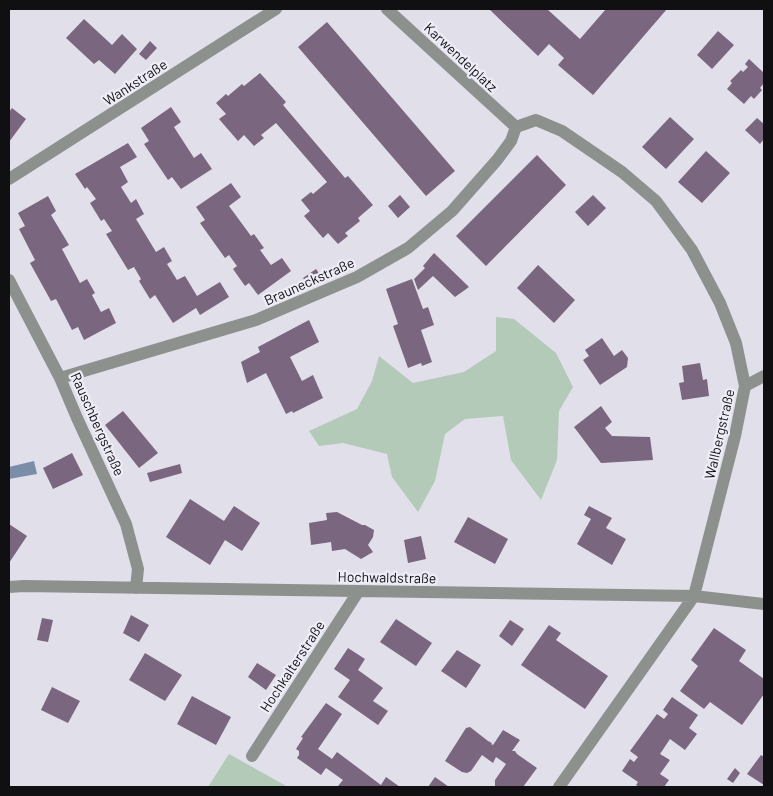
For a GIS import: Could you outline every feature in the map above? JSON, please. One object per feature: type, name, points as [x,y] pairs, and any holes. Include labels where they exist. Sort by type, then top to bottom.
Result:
[{"type":"street","name":"Wankstraße","points":[[9,179],[276,9]]},
{"type":"street","name":"Karwendelplatz","points":[[387,9],[516,127]]},
{"type":"street","name":"Wallbergstraße","points":[[516,127],[536,120],[562,131],[622,172],[656,201],[692,250],[720,303],[736,343],[745,386],[735,436],[694,596],[558,787]]},
{"type":"street","name":"Brauneckstraße","points":[[60,378],[256,320],[357,277],[408,248],[452,211],[497,160],[511,141],[516,127]]},
{"type":"street","name":"Rauschbergstraße","points":[[9,280],[60,378],[126,524],[138,568],[136,588]]},
{"type":"street","points":[[745,386],[764,376]]},
{"type":"street","name":"Hochwaldstraße","points":[[9,587],[694,596],[764,604]]},
{"type":"street","name":"Hochkalterstraße","points":[[252,756],[358,592]]},
{"type":"green space","points":[[496,317],[514,319],[556,353],[573,387],[559,411],[557,460],[541,500],[511,460],[503,416],[465,419],[445,434],[435,481],[418,512],[392,477],[387,454],[343,443],[319,446],[309,431],[357,409],[372,381],[379,356],[413,383],[464,372],[496,351]]},
{"type":"green space","points":[[229,754],[288,787],[208,787]]},
{"type":"water","points":[[34,461],[37,474],[9,479],[9,467]]},
{"type":"building","points":[[489,9],[547,9],[580,39],[606,9],[667,9],[593,95],[558,65],[564,58],[549,44],[538,56]]},
{"type":"building","points":[[84,19],[112,45],[122,34],[137,49],[115,74],[99,60],[94,64],[66,38]]},
{"type":"building","points":[[327,22],[455,171],[426,196],[298,47]]},
{"type":"building","points":[[718,31],[734,45],[712,69],[697,55]]},
{"type":"building","points":[[150,41],[157,48],[146,60],[139,54]]},
{"type":"building","points":[[749,59],[764,73],[764,83],[760,88],[762,90],[754,99],[751,96],[744,104],[727,89],[732,83],[730,81],[741,70],[743,72],[748,67],[745,64]]},
{"type":"building","points":[[260,73],[286,102],[283,105],[345,178],[348,176],[373,205],[358,218],[360,221],[345,233],[348,236],[338,244],[328,233],[323,238],[304,216],[310,211],[301,200],[311,192],[313,194],[327,182],[276,123],[261,135],[264,138],[254,146],[244,135],[238,141],[219,119],[226,114],[216,103],[226,94],[228,96],[242,84],[244,86]]},
{"type":"building","points":[[171,107],[181,122],[174,127],[194,158],[201,153],[212,169],[181,189],[172,177],[168,180],[144,144],[149,141],[141,128]]},
{"type":"building","points":[[12,108],[26,119],[9,142],[9,112]]},
{"type":"building","points":[[670,117],[694,139],[666,169],[642,147]]},
{"type":"building","points":[[757,118],[764,124],[764,139],[760,144],[745,130]]},
{"type":"building","points":[[128,143],[137,157],[120,167],[128,182],[121,187],[131,203],[136,199],[144,214],[136,219],[156,252],[164,247],[172,261],[167,264],[177,280],[185,276],[197,296],[220,282],[229,297],[200,315],[196,308],[173,323],[155,295],[150,299],[139,281],[141,279],[134,267],[128,270],[106,234],[112,231],[104,219],[101,221],[90,203],[96,199],[87,187],[85,189],[75,174]]},
{"type":"building","points":[[706,151],[730,173],[702,203],[678,182]]},
{"type":"building","points":[[537,155],[566,185],[486,266],[456,236]]},
{"type":"building","points":[[231,183],[241,197],[229,206],[251,236],[254,234],[264,248],[260,250],[271,265],[282,258],[291,271],[258,295],[249,283],[245,286],[233,269],[237,266],[229,255],[225,258],[200,223],[205,220],[196,207]]},
{"type":"building","points":[[400,195],[410,207],[398,218],[388,206]]},
{"type":"building","points":[[593,195],[606,208],[588,226],[575,212]]},
{"type":"building","points":[[48,196],[56,211],[51,215],[69,245],[62,249],[80,283],[87,279],[95,293],[92,295],[101,312],[109,308],[116,323],[84,340],[78,327],[72,330],[56,299],[51,301],[30,263],[35,260],[19,229],[25,226],[18,213]]},
{"type":"building","points":[[434,253],[469,287],[455,297],[433,276],[418,290],[414,279],[425,268],[423,266]]},
{"type":"building","points":[[538,265],[575,300],[554,323],[517,288]]},
{"type":"building","points":[[316,269],[323,279],[308,285],[303,278]]},
{"type":"building","points":[[412,279],[423,309],[428,307],[434,325],[421,330],[432,362],[422,366],[421,363],[408,368],[393,326],[398,324],[386,289]]},
{"type":"building","points":[[309,320],[319,342],[290,357],[302,381],[313,375],[323,398],[293,413],[292,411],[286,414],[266,373],[247,383],[241,362],[260,352],[258,347]]},
{"type":"building","points":[[602,338],[614,356],[622,350],[628,358],[627,367],[600,385],[583,360],[589,356],[585,350]]},
{"type":"building","points":[[700,363],[703,380],[707,379],[709,396],[682,400],[679,383],[684,382],[682,366]]},
{"type":"building","points":[[601,406],[612,422],[605,428],[612,436],[650,437],[653,460],[601,463],[574,427]]},
{"type":"building","points":[[123,411],[158,453],[139,468],[105,425]]},
{"type":"building","points":[[72,453],[83,475],[53,489],[43,468]]},
{"type":"building","points":[[180,464],[182,473],[150,482],[147,473]]},
{"type":"building","points":[[190,499],[224,521],[234,506],[260,523],[242,551],[225,540],[210,565],[166,537]]},
{"type":"building","points":[[589,506],[612,518],[606,528],[626,539],[612,565],[577,544],[591,519],[584,515]]},
{"type":"building","points":[[337,512],[374,530],[373,537],[368,545],[373,552],[361,559],[345,549],[332,551],[331,542],[311,545],[309,523],[327,520],[326,513]]},
{"type":"building","points":[[468,517],[508,539],[495,564],[454,542]]},
{"type":"building","points":[[9,524],[27,536],[9,563]]},
{"type":"building","points":[[421,536],[426,559],[408,563],[404,540]]},
{"type":"building","points":[[131,615],[149,625],[139,642],[123,633]]},
{"type":"building","points":[[42,618],[53,620],[48,642],[37,640]]},
{"type":"building","points":[[396,619],[432,643],[416,666],[380,642]]},
{"type":"building","points":[[510,620],[524,629],[512,646],[499,636]]},
{"type":"building","points":[[549,625],[561,633],[556,640],[608,676],[585,709],[521,665]]},
{"type":"building","points":[[714,628],[746,650],[739,661],[764,679],[764,694],[742,725],[710,702],[704,709],[680,691],[698,666],[691,660]]},
{"type":"building","points":[[348,648],[365,659],[358,670],[383,688],[373,701],[388,711],[378,725],[338,697],[350,680],[334,669]]},
{"type":"building","points":[[457,650],[481,665],[466,688],[441,671]]},
{"type":"building","points":[[145,653],[182,675],[165,701],[129,680]]},
{"type":"building","points":[[257,663],[276,675],[266,690],[248,677]]},
{"type":"building","points":[[52,687],[80,701],[68,723],[41,710]]},
{"type":"building","points":[[192,696],[231,717],[216,745],[177,724]]},
{"type":"building","points":[[672,697],[698,715],[689,728],[697,734],[685,750],[670,739],[660,754],[670,760],[660,774],[669,780],[664,787],[639,787],[636,785],[638,782],[622,771],[630,759],[634,762],[638,757],[630,751],[657,714],[664,719],[668,714],[663,710]]},
{"type":"building","points":[[326,703],[342,714],[318,749],[332,759],[337,752],[381,785],[386,777],[400,787],[340,787],[338,786],[343,780],[326,768],[321,775],[297,758],[299,751],[296,749],[303,738],[301,737]]},
{"type":"building","points":[[470,727],[493,745],[503,730],[520,740],[512,751],[515,751],[537,768],[523,787],[495,787],[495,780],[506,764],[496,757],[493,763],[482,755],[471,771],[467,773],[462,772],[445,761],[466,728]]},
{"type":"building","points":[[761,755],[764,757],[764,785],[747,774]]},
{"type":"building","points":[[735,768],[740,773],[733,783],[727,779]]},
{"type":"building","points":[[435,777],[449,787],[428,787]]}]
